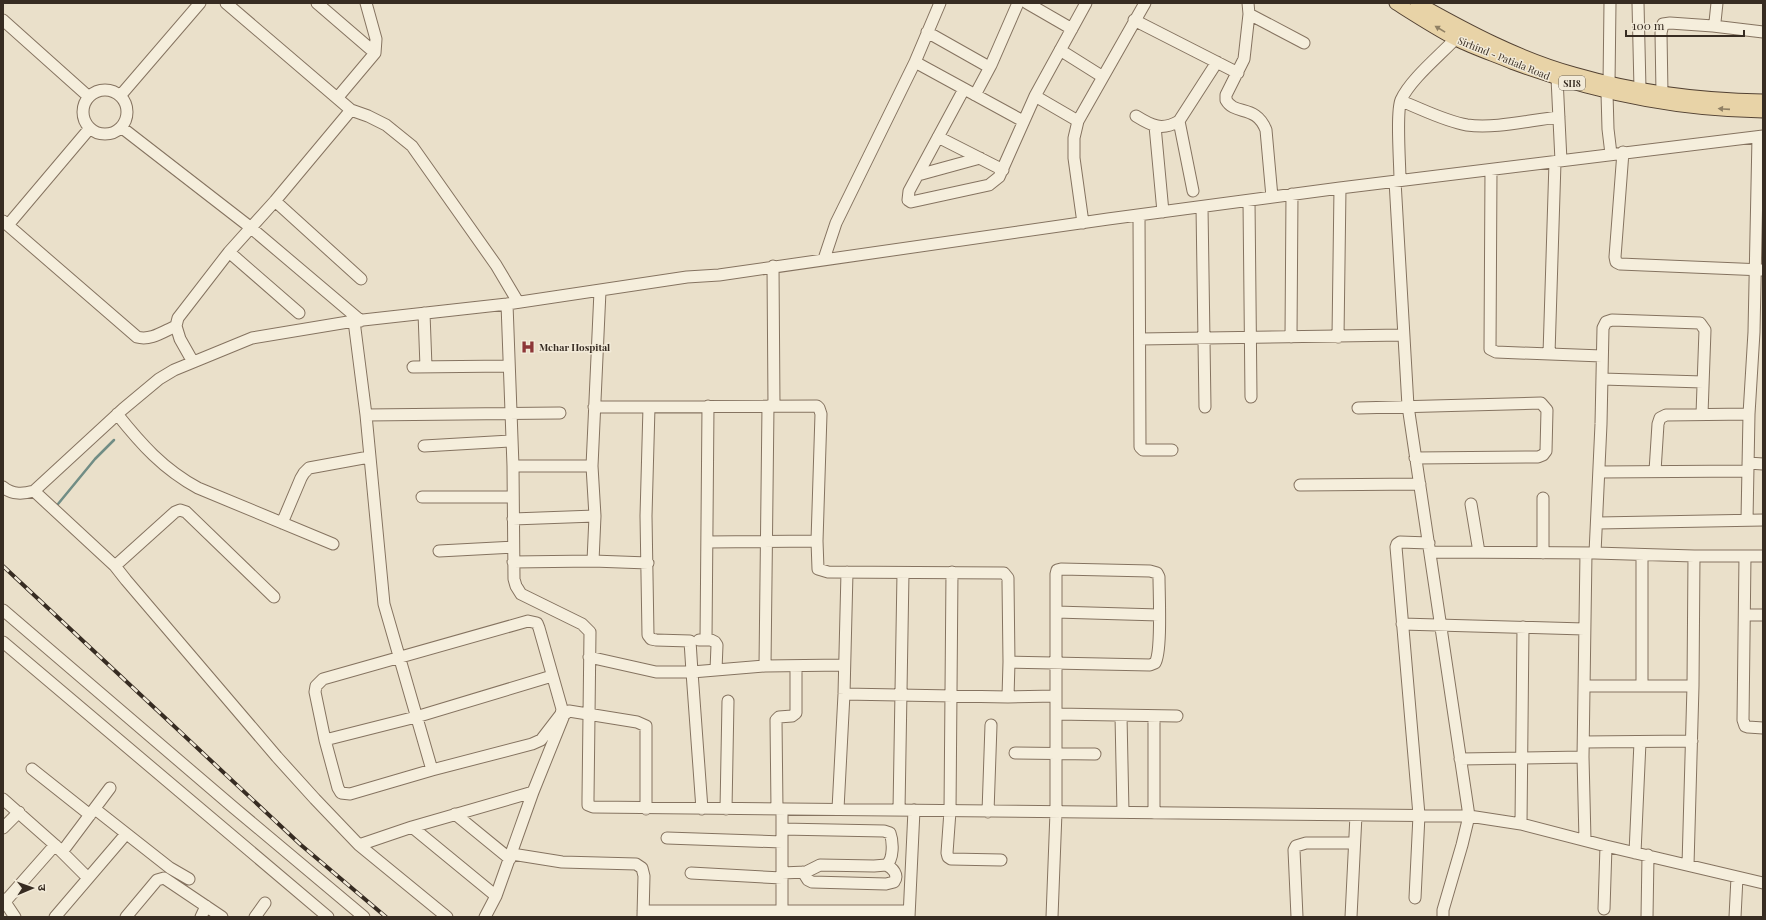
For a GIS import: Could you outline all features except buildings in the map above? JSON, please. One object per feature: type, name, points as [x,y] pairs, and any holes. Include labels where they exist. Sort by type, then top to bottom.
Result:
[{"type":"main road","name":"Sirhind - Patiala Road","points":[[1396,3],[1460,34],[1479,49],[1557,78],[1685,106],[1763,110]]},
{"type":"main road","points":[[1417,3],[1460,34],[1608,88],[1640,89],[1711,99],[1763,100]]},
{"type":"street","points":[[120,96],[200,3]]},
{"type":"street","points":[[226,3],[338,97],[351,110],[386,125],[412,146],[496,265],[513,303],[509,366],[513,466],[514,579],[521,594],[582,624],[590,632],[588,804],[597,808],[646,809],[838,809],[988,812],[1469,816],[1521,824],[1763,884]]},
{"type":"street","points":[[317,3],[375,53]]},
{"type":"street","points":[[338,97],[375,53],[376,39],[366,3]]},
{"type":"street","points":[[824,259],[836,223],[915,62],[940,3]]},
{"type":"street","points":[[975,95],[1018,3]]},
{"type":"street","points":[[1028,3],[1072,29]]},
{"type":"street","points":[[964,89],[907,197],[911,202],[989,184],[999,177],[1022,121],[1086,3]]},
{"type":"street","points":[[1083,223],[1074,158],[1074,138],[1078,121],[1145,3]]},
{"type":"street","points":[[1610,3],[1608,88],[1608,129],[1610,154]]},
{"type":"street","points":[[1638,3],[1640,89]]},
{"type":"street","points":[[1713,26],[1715,22],[1717,3]]},
{"type":"street","points":[[1248,8],[1304,43]]},
{"type":"street","points":[[1248,8],[1247,48],[1238,73],[1226,95],[1226,100],[1232,106],[1256,115],[1263,123],[1266,130],[1272,197]]},
{"type":"street","points":[[3,20],[89,97]]},
{"type":"street","points":[[1134,20],[1238,73]]},
{"type":"street","points":[[1662,93],[1661,33],[1663,24],[1670,22],[1763,32]]},
{"type":"street","points":[[927,32],[989,67]]},
{"type":"street","points":[[1443,917],[1443,910],[1469,816],[1442,624],[1408,406],[1403,335],[1398,181],[1399,115],[1400,101],[1427,68],[1460,34]]},
{"type":"street","points":[[1060,50],[1103,77]]},
{"type":"street","points":[[915,62],[1022,121]]},
{"type":"street","points":[[1136,116],[1155,126],[1171,126],[1179,121],[1185,114],[1217,62]]},
{"type":"street","points":[[1549,354],[1558,161],[1559,116],[1557,78]]},
{"type":"street","points":[[104,90],[120,96],[126,106],[127,111],[121,127],[108,134],[98,133],[90,128],[85,120],[83,110],[89,97],[99,91],[104,90]]},
{"type":"street","points":[[1035,96],[1078,121]]},
{"type":"street","points":[[1400,101],[1453,122],[1468,125],[1484,126],[1559,116]]},
{"type":"street","points":[[192,362],[180,339],[176,326],[178,318],[229,252],[275,201],[351,110]]},
{"type":"street","points":[[1179,121],[1193,191]]},
{"type":"street","points":[[1155,126],[1163,212]]},
{"type":"street","points":[[121,127],[250,227],[358,321],[369,457],[383,595],[432,770]]},
{"type":"street","points":[[90,128],[6,223],[138,337],[143,339],[150,338],[176,326]]},
{"type":"street","points":[[3,487],[8,491],[22,494],[34,491],[117,414],[159,379],[192,362],[252,338],[358,321],[513,303],[687,277],[719,275],[773,266],[1292,194],[1761,136],[1758,332],[1749,414],[1747,520]]},
{"type":"street","points":[[938,137],[1002,170]]},
{"type":"street","points":[[1624,152],[1615,257],[1616,262],[1620,264],[1759,270]]},
{"type":"street","points":[[918,175],[980,158]]},
{"type":"street","points":[[1491,170],[1490,349],[1496,352],[1602,356]]},
{"type":"street","points":[[1338,337],[1340,188]]},
{"type":"street","points":[[1291,337],[1292,194]]},
{"type":"street","points":[[275,201],[361,279]]},
{"type":"street","points":[[1249,201],[1251,397]]},
{"type":"street","points":[[1202,207],[1205,407]]},
{"type":"street","points":[[1139,215],[1140,447],[1143,450],[1172,450]]},
{"type":"street","points":[[229,252],[299,313]]},
{"type":"street","points":[[765,666],[773,266]]},
{"type":"street","points":[[593,561],[594,516],[592,466],[600,291]]},
{"type":"street","points":[[424,313],[426,367]]},
{"type":"street","points":[[1585,840],[1583,757],[1584,629],[1591,553],[1598,523],[1603,328],[1606,322],[1612,320],[1700,323],[1705,330],[1702,414]]},
{"type":"street","points":[[1140,339],[1251,336],[1338,337],[1403,335]]},
{"type":"street","points":[[413,367],[509,366]]},
{"type":"street","points":[[1602,379],[1703,382]]},
{"type":"street","points":[[1358,408],[1541,403],[1547,410],[1546,451],[1544,455],[1538,457],[1415,458]]},
{"type":"street","points":[[706,640],[708,406]]},
{"type":"street","points":[[594,407],[817,406],[820,410],[817,540],[818,569],[828,572],[1004,573],[1008,582],[1008,697]]},
{"type":"street","points":[[649,407],[646,516],[648,563],[648,634],[651,639],[656,640],[706,640],[716,642],[716,670]]},
{"type":"street","points":[[366,415],[560,413]]},
{"type":"street","points":[[117,414],[148,452],[185,481],[198,488],[333,544]]},
{"type":"street","points":[[1655,471],[1658,424],[1660,418],[1666,415],[1749,414]]},
{"type":"street","points":[[424,446],[512,441]]},
{"type":"street","points":[[282,522],[304,472],[309,468],[369,457]]},
{"type":"street","points":[[1600,472],[1748,467],[1763,464]]},
{"type":"street","points":[[513,466],[592,466]]},
{"type":"street","points":[[1300,485],[1420,484]]},
{"type":"street","points":[[34,491],[115,566],[276,757],[359,845],[447,917]]},
{"type":"street","points":[[422,497],[513,497]]},
{"type":"street","points":[[1543,498],[1543,552]]},
{"type":"street","points":[[1471,504],[1480,552]]},
{"type":"street","points":[[115,566],[175,512],[180,510],[186,512],[274,596]]},
{"type":"street","points":[[513,519],[594,516]]},
{"type":"street","points":[[1598,523],[1763,520]]},
{"type":"street","points":[[707,542],[817,540]]},
{"type":"street","points":[[1415,898],[1419,816],[1402,624],[1397,544],[1400,542],[1430,548],[1480,552],[1763,556]]},
{"type":"street","points":[[439,551],[514,547]]},
{"type":"street","points":[[1642,555],[1642,685]]},
{"type":"street","points":[[1688,865],[1692,741],[1694,556]]},
{"type":"street","points":[[1745,556],[1743,720],[1745,726],[1763,728]]},
{"type":"street","points":[[513,562],[593,561],[648,563]]},
{"type":"street","points":[[1009,662],[1057,663],[1150,665],[1155,664],[1158,654],[1159,615],[1159,577],[1157,573],[1150,571],[1057,570],[1056,574],[1057,663],[1056,812],[1052,917]]},
{"type":"street","points":[[838,809],[844,694],[847,572]]},
{"type":"street","points":[[899,810],[903,572]]},
{"type":"street","points":[[952,572],[952,695],[948,857],[1001,860]]},
{"type":"street","points":[[3,610],[362,916]]},
{"type":"street","points":[[1056,612],[1159,615]]},
{"type":"street","points":[[1745,615],[1763,615]]},
{"type":"street","points":[[528,621],[533,621],[537,623],[539,628],[560,703],[561,714],[541,740],[532,744],[346,794],[341,793],[338,788],[325,740],[315,692],[319,681],[400,656],[528,621]]},
{"type":"street","points":[[1402,624],[1584,629]]},
{"type":"street","points":[[1521,824],[1523,627]]},
{"type":"street","points":[[690,641],[702,809]]},
{"type":"street","points":[[3,642],[328,917]]},
{"type":"street","points":[[589,657],[656,672],[692,672],[765,666],[844,665]]},
{"type":"street","points":[[782,914],[782,829],[779,809],[776,720],[779,716],[792,716],[796,713],[796,666]]},
{"type":"street","points":[[325,740],[416,717],[552,676]]},
{"type":"street","points":[[1584,686],[1693,686]]},
{"type":"street","points":[[844,694],[1008,697],[1056,696]]},
{"type":"street","points":[[726,809],[728,701]]},
{"type":"street","points":[[485,917],[496,896],[564,715],[569,711],[637,722],[646,726],[646,809]]},
{"type":"street","points":[[1056,714],[1177,716]]},
{"type":"street","points":[[1121,716],[1123,812]]},
{"type":"street","points":[[1154,716],[1154,813]]},
{"type":"street","points":[[988,812],[991,726]]},
{"type":"street","points":[[1584,742],[1692,741]]},
{"type":"street","points":[[1635,853],[1640,742]]},
{"type":"street","points":[[1015,753],[1095,754]]},
{"type":"street","points":[[1460,759],[1583,757]]},
{"type":"street","points":[[32,770],[126,834],[170,868],[189,880]]},
{"type":"street","points":[[15,917],[4,901],[58,849],[92,812],[110,788]]},
{"type":"street","points":[[359,845],[412,826],[534,792]]},
{"type":"street","points":[[3,799],[19,812],[88,878]]},
{"type":"street","points":[[455,814],[511,857],[562,862],[636,864],[642,868],[644,876],[643,914],[909,914],[914,810]]},
{"type":"street","points":[[3,828],[19,812]]},
{"type":"street","points":[[1352,917],[1356,815]]},
{"type":"street","points":[[412,826],[496,896]]},
{"type":"street","points":[[782,829],[888,831],[891,837],[891,859],[886,865]]},
{"type":"street","points":[[56,917],[126,834]]},
{"type":"street","points":[[667,838],[782,842]]},
{"type":"street","points":[[1297,917],[1294,850],[1296,846],[1306,843],[1354,843]]},
{"type":"street","points":[[1604,909],[1606,846]]},
{"type":"street","points":[[1647,917],[1648,856]]},
{"type":"street","points":[[691,873],[782,875],[803,872],[820,865],[886,865],[894,870],[896,879],[894,882],[886,884],[812,882],[808,880],[803,872]]},
{"type":"street","points":[[1735,917],[1737,877]]},
{"type":"street","points":[[126,917],[160,878],[164,878],[222,917]]},
{"type":"street","points":[[255,917],[265,903]]},
{"type":"street","points":[[201,917],[206,906]]},
{"type":"waterway","points":[[58,504],[95,459],[114,440]]},
{"type":"railway","points":[[3,566],[301,845],[386,917]]},
{"type":"place","name":"Mehar Hospital","points":[[528,347]]}]
